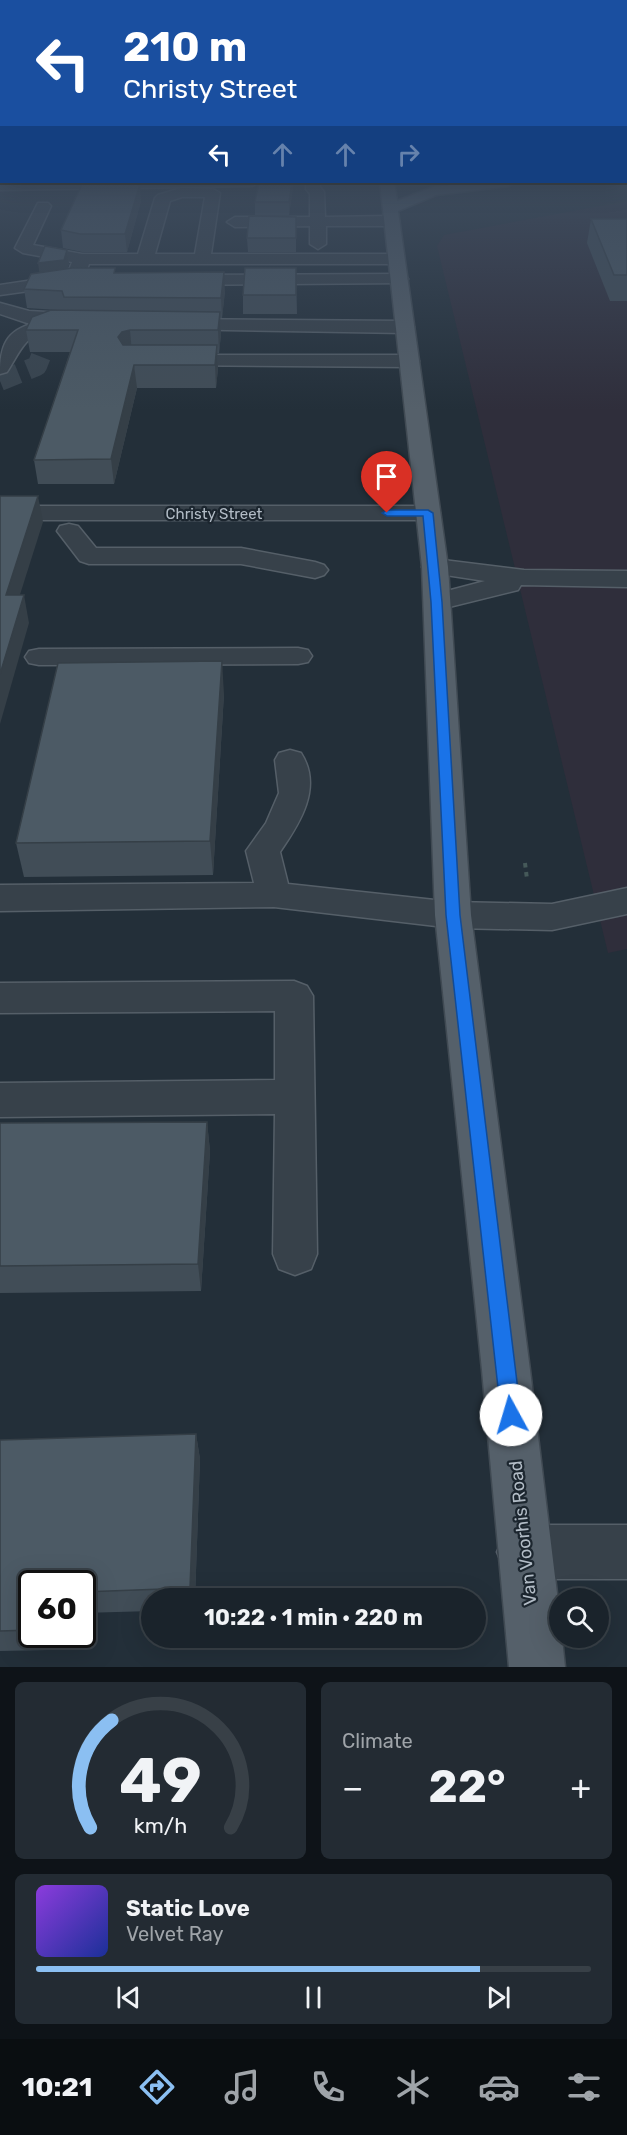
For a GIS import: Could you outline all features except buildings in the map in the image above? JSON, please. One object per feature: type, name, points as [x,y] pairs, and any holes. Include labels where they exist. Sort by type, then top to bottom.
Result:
[{"type":"main road","name":"Van Voorhis Road","points":[[396,255],[435,567],[453,915],[506,1370],[537,1667]]},
{"type":"street","points":[[59,255],[82,259],[397,262]]},
{"type":"street","points":[[145,259],[146,255]]},
{"type":"street","points":[[202,259],[203,255]]},
{"type":"street","points":[[377,255],[397,262]]},
{"type":"street","points":[[74,280],[82,259]]},
{"type":"street","points":[[165,280],[397,262]]},
{"type":"street","points":[[0,290],[74,280],[119,280]]},
{"type":"street","points":[[183,308],[188,280]]},
{"type":"street","points":[[0,308],[27,317],[87,321],[30,329],[12,344],[0,368]]},
{"type":"street","points":[[183,308],[404,322],[158,321],[183,308]]},
{"type":"street","points":[[155,361],[409,361]]},
{"type":"street","name":"Christy Street","points":[[0,513],[428,513]]},
{"type":"street","points":[[69,531],[89,556],[241,556],[315,570]]},
{"type":"street","points":[[435,567],[524,578],[627,579]]},
{"type":"street","points":[[437,602],[478,590],[515,583],[524,578]]},
{"type":"street","points":[[39,657],[298,656]]},
{"type":"street","points":[[274,895],[263,851],[281,826],[295,793],[290,760]]},
{"type":"street","points":[[0,898],[274,895],[453,915],[552,917],[627,902]]},
{"type":"street","points":[[0,998],[294,996],[295,1254]]},
{"type":"street","points":[[0,1100],[295,1097]]},
{"type":"street","points":[[524,1552],[627,1552]]},
{"type":"path","points":[[525,863],[527,879]]},
{"type":"shaded area","points":[[439,255],[627,255],[627,949],[608,953]]},
{"type":"tunnel","points":[[0,381],[37,366],[51,331],[71,326]]},
{"type":"route","points":[[387,513],[428,513],[435,567],[453,915],[511,1415]]}]
